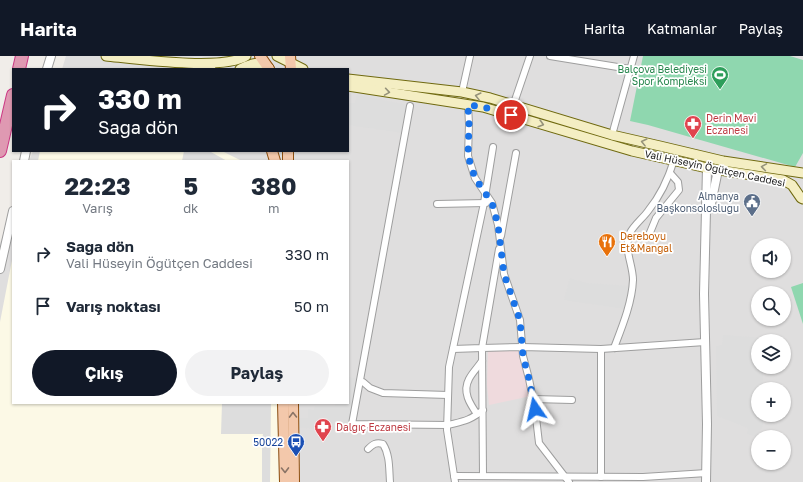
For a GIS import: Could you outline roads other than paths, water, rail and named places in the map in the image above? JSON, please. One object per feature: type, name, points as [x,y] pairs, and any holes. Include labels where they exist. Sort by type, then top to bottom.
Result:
[{"type":"highway","points":[[19,68],[22,56]]},
{"type":"highway","points":[[0,151],[12,99]]},
{"type":"main road","points":[[106,56],[182,62],[230,62],[246,56]]},
{"type":"main road","points":[[202,56],[230,62]]},
{"type":"main road","points":[[277,56],[301,68]]},
{"type":"main road","points":[[182,62],[207,68]]},
{"type":"main road","points":[[242,68],[255,63],[266,64]]},
{"type":"main road","name":"Vali Hüseyin Öğütçen Caddesi","points":[[349,79],[462,92],[612,135],[723,160],[803,174]]},
{"type":"main road","name":"Vali Hüseyin Öğütçen Caddesi","points":[[349,86],[498,111],[632,150],[707,168],[784,180],[792,185],[800,196]]},
{"type":"main road","points":[[707,168],[723,160]]},
{"type":"main road","points":[[800,196],[797,183],[800,176],[803,174]]},
{"type":"main road","points":[[283,404],[285,482]]},
{"type":"main road","points":[[293,404],[294,482]]},
{"type":"street","points":[[47,68],[50,56]]},
{"type":"street","points":[[462,92],[470,56]]},
{"type":"street","points":[[514,106],[530,56]]},
{"type":"street","points":[[550,56],[594,59],[630,69]]},
{"type":"street","points":[[612,135],[634,56]]},
{"type":"street","points":[[468,105],[468,156],[475,178],[492,203],[498,225],[504,274],[520,320],[523,356],[533,399],[539,443],[563,479],[569,482]]},
{"type":"street","points":[[410,106],[352,424],[448,425],[462,423],[473,418],[483,410]]},
{"type":"street","points":[[494,147],[484,203],[449,367],[448,425],[454,479],[483,476],[563,479],[601,477],[610,479],[690,474],[706,478],[704,294],[707,168]]},
{"type":"street","points":[[483,476],[482,348],[516,153]]},
{"type":"street","points":[[614,348],[622,328],[632,290],[632,264],[628,256],[627,244],[631,231],[657,199],[667,182],[674,160]]},
{"type":"street","points":[[706,225],[718,170]]},
{"type":"street","points":[[649,235],[656,218],[679,190],[678,182],[670,173]]},
{"type":"street","points":[[437,204],[492,203]]},
{"type":"street","points":[[0,269],[12,215]]},
{"type":"street","points":[[453,349],[522,347],[601,349],[705,342]]},
{"type":"street","points":[[601,349],[601,477]]},
{"type":"street","points":[[477,414],[469,404],[467,388],[469,379],[482,361]]},
{"type":"street","points":[[360,382],[363,382],[370,388],[383,393],[448,395]]},
{"type":"street","points":[[533,399],[572,400]]},
{"type":"street","points":[[368,449],[372,444],[377,442],[383,444],[389,461],[390,482]]},
{"type":"street","points":[[690,474],[690,482]]},
{"type":"place","name":"Balçova Belediyesi Spor Kompleksi","points":[[720,90]]},
{"type":"place","name":"Derin Mavi Eczanesi","points":[[693,139]]},
{"type":"place","name":"Almanya Başkonsolosluğu","points":[[752,217]]},
{"type":"place","name":"Dereboyu Et&Mangal","points":[[607,257]]},
{"type":"place","name":"Dalgıç Eczanesi","points":[[323,442]]},
{"type":"place","name":"50022","points":[[296,457]]}]
